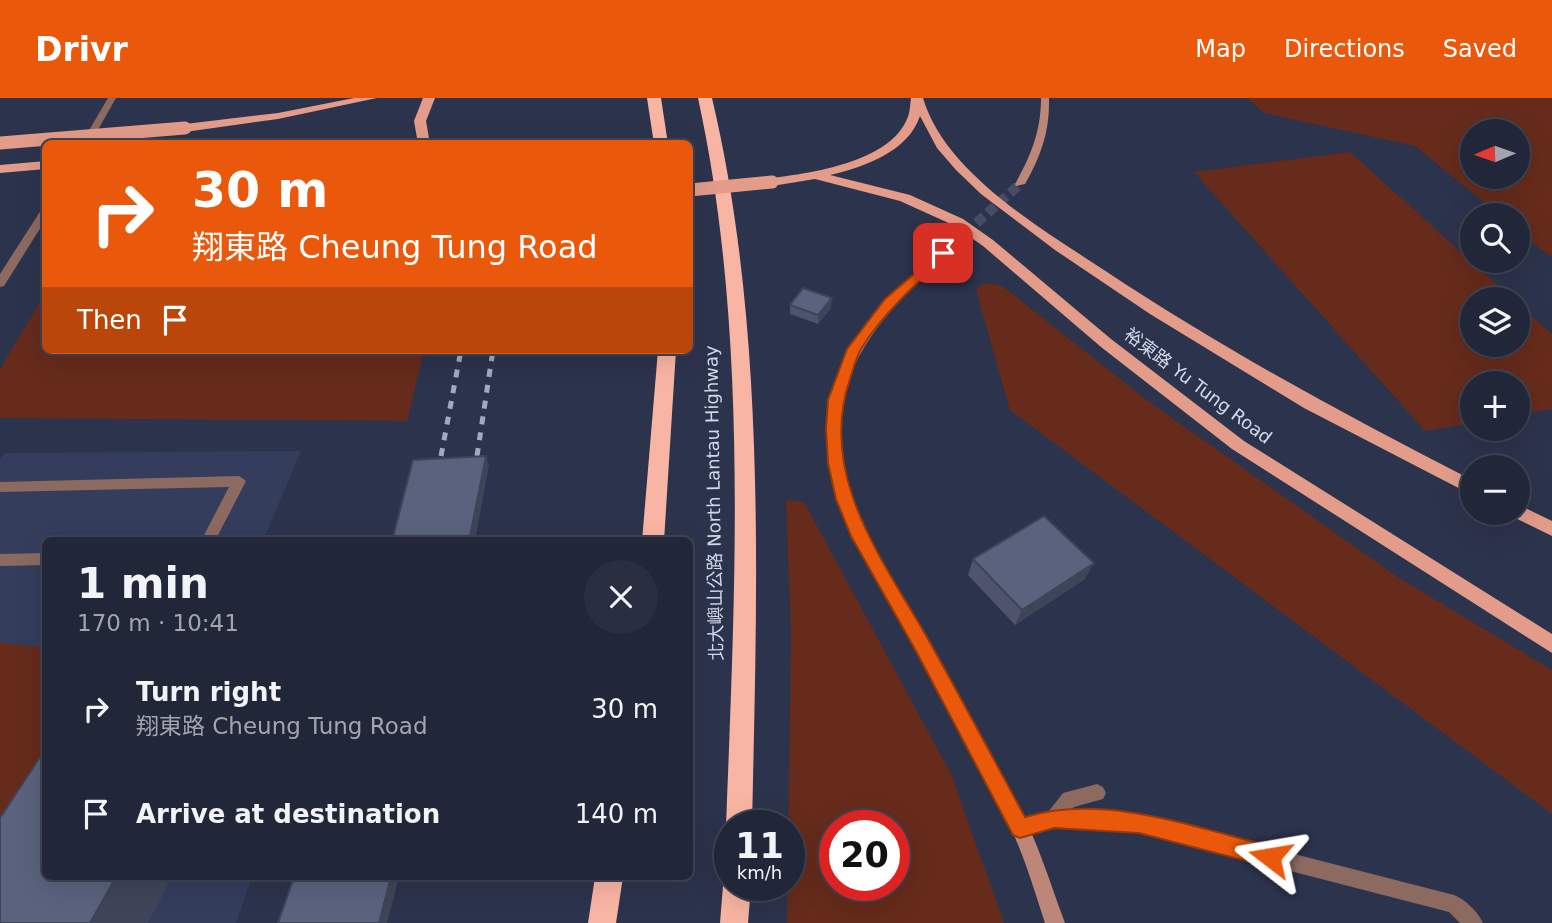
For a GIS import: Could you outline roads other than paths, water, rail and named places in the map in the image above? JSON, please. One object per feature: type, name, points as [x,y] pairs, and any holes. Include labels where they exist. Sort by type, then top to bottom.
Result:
[{"type":"highway","points":[[654,98],[660,140]]},
{"type":"highway","name":"北大嶼山公路 North Lantau Highway","points":[[705,98],[730,242],[742,414],[744,653],[739,810]]},
{"type":"highway","points":[[653,537],[667,354]]},
{"type":"highway","points":[[602,923],[609,880]]},
{"type":"highway","points":[[734,923],[736,901]]},
{"type":"main road","points":[[0,143],[185,128],[278,116],[371,98]]},
{"type":"main road","points":[[423,140],[420,121],[429,98]]},
{"type":"main road","points":[[1020,184],[1037,154],[1046,125],[1045,98]]},
{"type":"main road","points":[[693,190],[818,176],[864,161],[883,150],[908,127],[918,100]]},
{"type":"main road","name":"裕東路 Yu Tung Road","points":[[918,100],[943,148],[960,167],[985,191],[1060,247],[1155,311],[1310,404],[1460,482]]},
{"type":"main road","points":[[0,169],[42,165]]},
{"type":"main road","name":"裕東路 Yu Tung Road","points":[[818,176],[905,198],[958,222],[988,243],[1106,343],[1238,445],[1552,644]]},
{"type":"main road","points":[[943,253],[890,302],[854,349],[836,400],[833,429],[836,463],[844,499],[859,536],[1020,828],[1055,923]]},
{"type":"main road","points":[[1530,518],[1552,529]]},
{"type":"street","points":[[87,140],[112,98]]},
{"type":"street","points":[[0,283],[42,216]]},
{"type":"street","points":[[0,487],[239,481],[210,537]]},
{"type":"street","points":[[0,560],[42,559]]},
{"type":"street","points":[[1054,818],[1069,799],[1097,793]]},
{"type":"street","points":[[1020,828],[1054,818],[1139,823],[1454,904],[1473,923]]},
{"type":"tunnel","points":[[943,253],[1020,184]]},
{"type":"railway","points":[[441,456],[460,354]]},
{"type":"railway","points":[[477,456],[492,354]]}]
